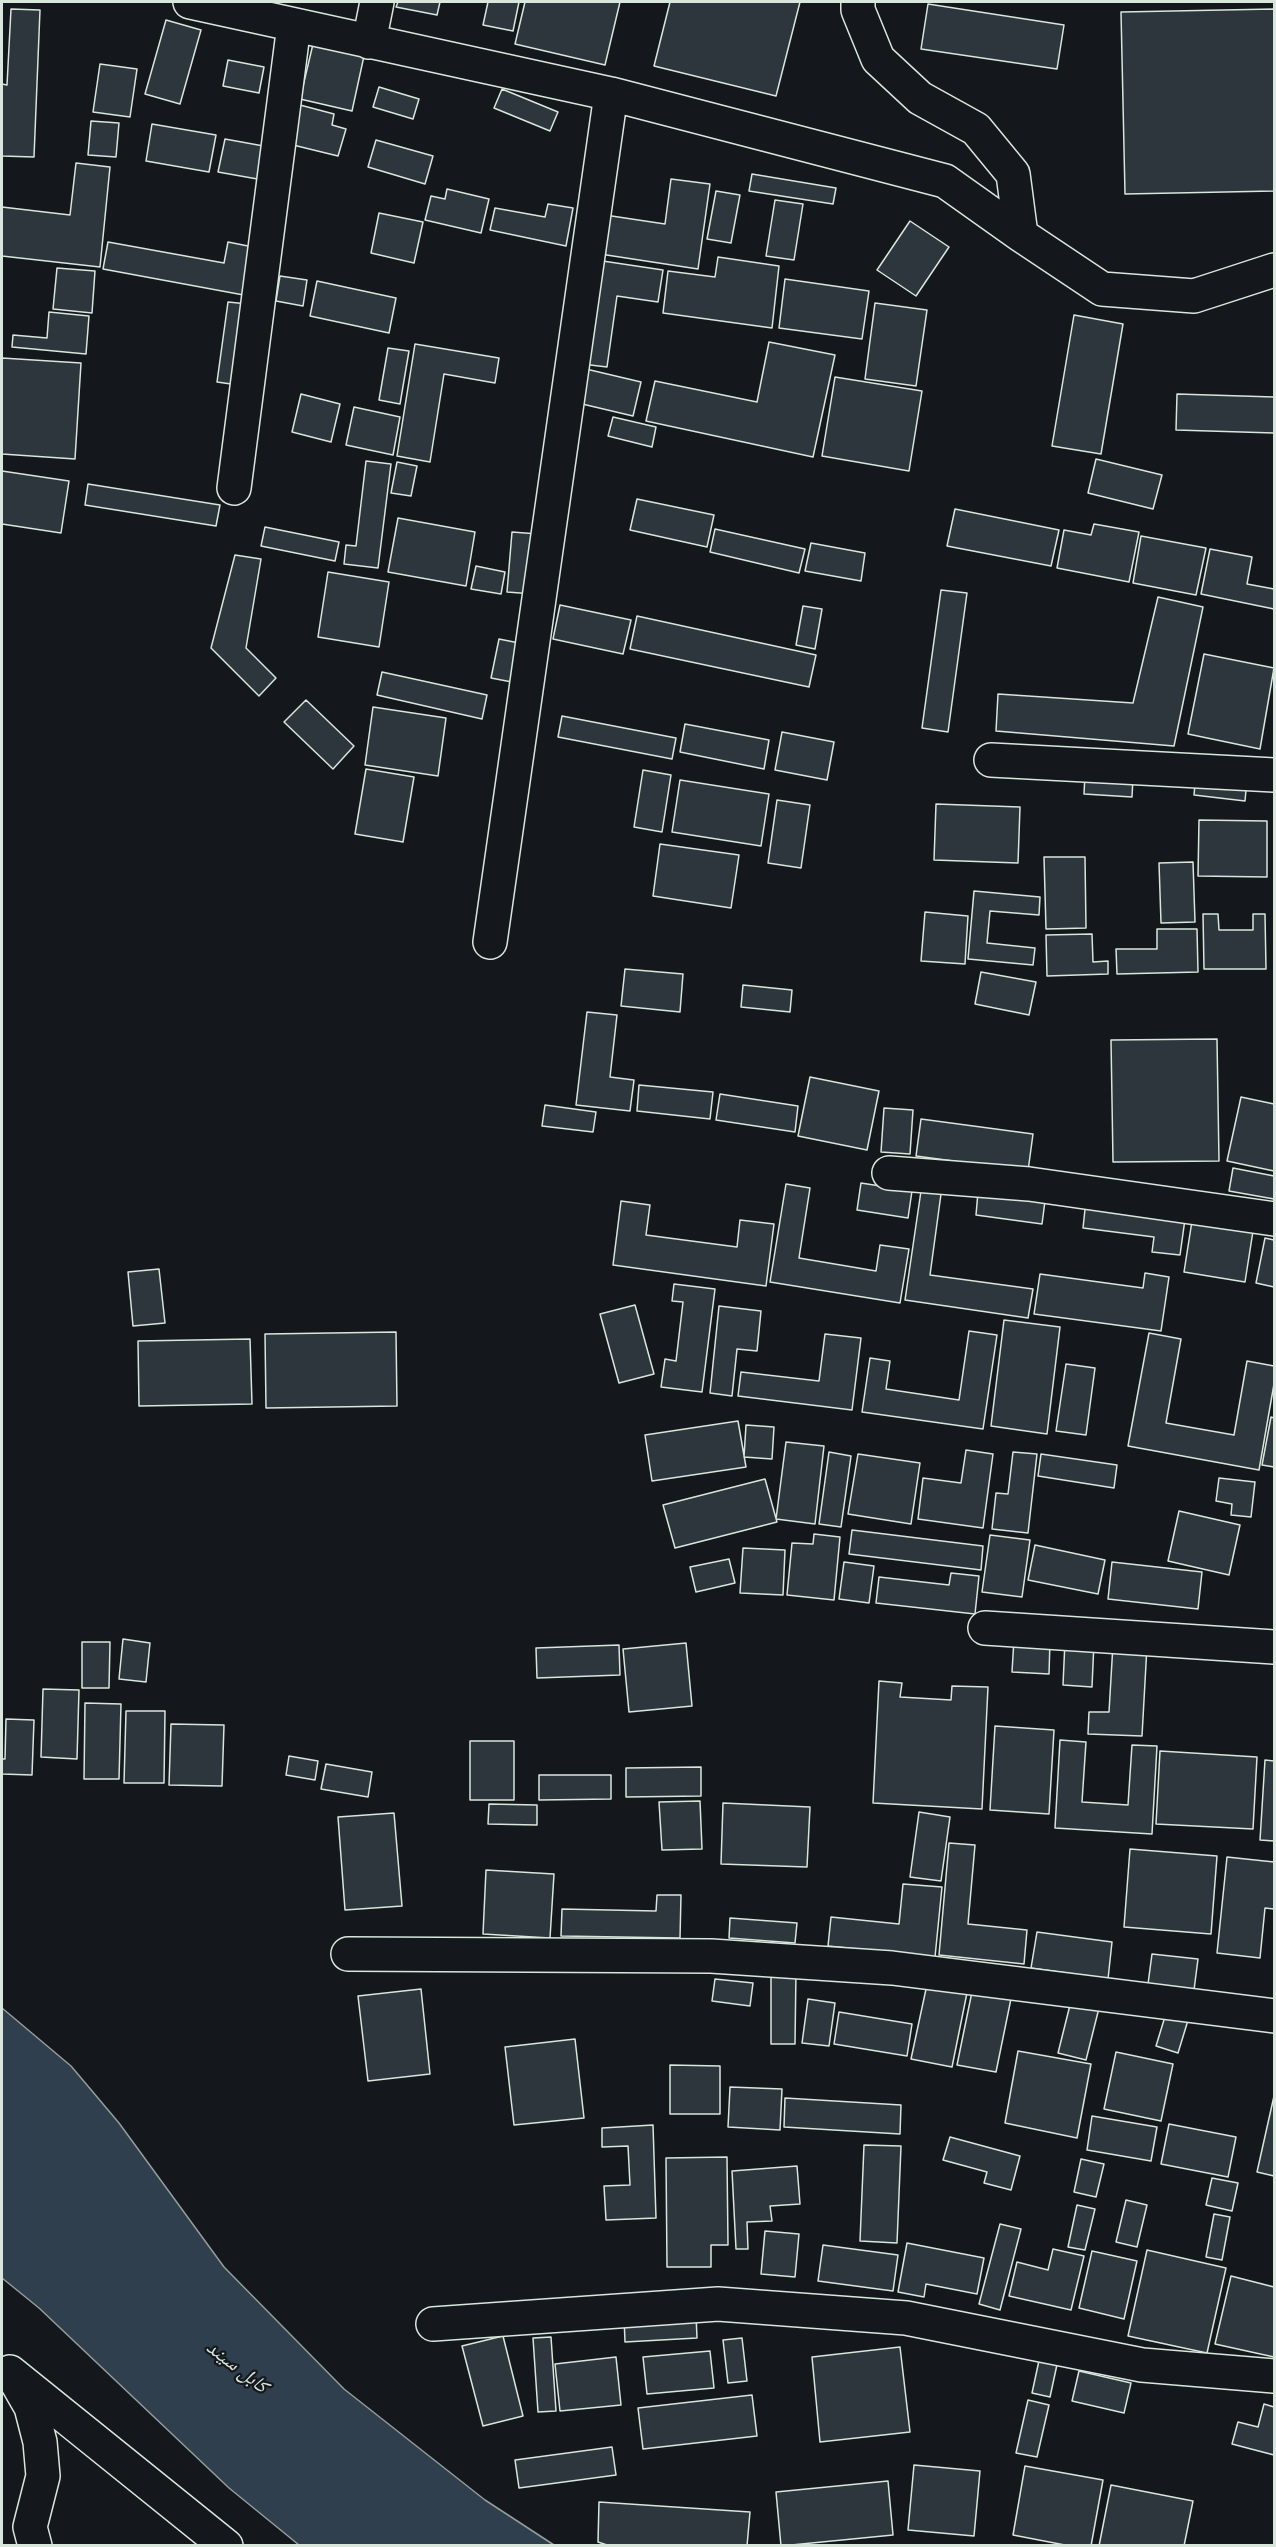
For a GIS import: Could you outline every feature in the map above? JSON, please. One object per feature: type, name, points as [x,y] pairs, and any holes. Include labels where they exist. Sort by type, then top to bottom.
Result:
[{"type":"street","points":[[190,2],[611,94],[945,180],[1021,236],[1102,290],[1194,296],[1275,270]]},
{"type":"street","points":[[369,42],[377,2]]},
{"type":"street","points":[[858,2],[858,10],[878,59],[921,98],[976,129],[1013,174],[1021,236]]},
{"type":"street","points":[[234,488],[294,25]]},
{"type":"street","points":[[490,942],[611,94]]},
{"type":"street","points":[[991,760],[1275,775]]},
{"type":"street","points":[[889,1173],[1029,1184],[1275,1219]]},
{"type":"street","points":[[985,1628],[1275,1647]]},
{"type":"street","points":[[348,1954],[711,1956],[892,1968],[1275,2016]]},
{"type":"street","points":[[433,2324],[718,2304],[906,2318],[1142,2365],[1275,2376]]},
{"type":"street","points":[[6,2369],[31,2407],[40,2442],[43,2476],[30,2526],[35,2546]]},
{"type":"street","points":[[6,2369],[226,2546]]},
{"type":"water","name":"کابل سيند","points":[[2,2008],[71,2066],[119,2123],[224,2267],[344,2389],[485,2500],[554,2545],[299,2545],[229,2488],[39,2308],[2,2278]]},
{"type":"building","points":[[398,2],[440,2],[437,15],[396,7]]},
{"type":"building","points":[[488,2],[519,2],[513,31],[483,25]]},
{"type":"building","points":[[525,2],[620,2],[605,65],[515,44]]},
{"type":"building","points":[[670,2],[800,2],[776,96],[654,66]]},
{"type":"building","points":[[928,4],[1064,25],[1057,69],[921,49]]},
{"type":"building","points":[[11,9],[40,10],[34,157],[2,156],[2,84],[7,85]]},
{"type":"building","points":[[1274,9],[1274,191],[1125,194],[1121,12]]},
{"type":"building","points":[[166,20],[201,30],[180,104],[145,94]]},
{"type":"building","points":[[313,44],[364,56],[352,111],[300,99]]},
{"type":"building","points":[[228,60],[264,67],[259,93],[223,86]]},
{"type":"building","points":[[100,64],[137,69],[130,117],[93,112]]},
{"type":"building","points":[[379,87],[419,99],[413,119],[373,107]]},
{"type":"building","points":[[502,89],[558,112],[550,131],[494,108]]},
{"type":"building","points":[[300,105],[334,114],[332,125],[346,129],[338,156],[289,144]]},
{"type":"building","points":[[91,121],[119,123],[116,157],[88,155]]},
{"type":"building","points":[[152,124],[216,135],[209,172],[146,161]]},
{"type":"building","points":[[225,139],[269,147],[263,180],[218,172]]},
{"type":"building","points":[[376,140],[433,156],[425,184],[368,167]]},
{"type":"building","points":[[76,163],[110,167],[100,267],[2,256],[2,207],[70,215]]},
{"type":"building","points":[[752,174],[836,188],[833,204],[749,191]]},
{"type":"building","points":[[671,179],[710,184],[698,269],[600,254],[605,215],[665,224]]},
{"type":"building","points":[[447,189],[489,199],[481,233],[425,220],[431,196],[445,199]]},
{"type":"building","points":[[716,191],[740,195],[731,243],[707,239]]},
{"type":"building","points":[[775,200],[803,204],[794,260],[766,256]]},
{"type":"building","points":[[548,204],[573,208],[566,246],[490,230],[495,208],[545,217]]},
{"type":"building","points":[[379,213],[423,222],[414,263],[371,253]]},
{"type":"building","points":[[910,221],[949,247],[916,296],[877,270]]},
{"type":"building","points":[[108,242],[224,263],[228,242],[258,248],[249,296],[103,269]]},
{"type":"building","points":[[718,257],[779,266],[772,328],[663,313],[668,271],[715,277]]},
{"type":"building","points":[[596,260],[663,270],[658,302],[617,296],[607,367],[582,364]]},
{"type":"building","points":[[57,268],[95,271],[92,313],[53,309]]},
{"type":"building","points":[[280,276],[307,280],[303,306],[276,301]]},
{"type":"building","points":[[785,279],[869,291],[862,339],[779,328]]},
{"type":"building","points":[[317,281],[396,298],[389,333],[310,316]]},
{"type":"building","points":[[228,302],[248,304],[238,385],[217,382]]},
{"type":"building","points":[[875,303],[927,310],[916,386],[865,379]]},
{"type":"building","points":[[49,312],[89,316],[86,354],[12,347],[13,335],[47,338]]},
{"type":"building","points":[[1074,315],[1123,324],[1101,454],[1052,446]]},
{"type":"building","points":[[769,342],[835,355],[813,457],[646,421],[655,381],[757,402]]},
{"type":"building","points":[[415,344],[499,358],[495,383],[444,374],[430,462],[397,456]]},
{"type":"building","points":[[388,348],[409,351],[400,404],[379,400]]},
{"type":"building","points":[[2,358],[81,363],[75,459],[2,454]]},
{"type":"building","points":[[586,369],[641,382],[633,416],[578,403]]},
{"type":"building","points":[[835,377],[922,391],[909,471],[822,456]]},
{"type":"building","points":[[301,394],[340,404],[331,442],[292,432]]},
{"type":"building","points":[[1177,394],[1274,397],[1274,433],[1176,430]]},
{"type":"building","points":[[354,407],[400,417],[393,455],[346,445]]},
{"type":"building","points":[[613,417],[656,427],[652,447],[608,436]]},
{"type":"building","points":[[1096,459],[1162,475],[1153,509],[1088,493]]},
{"type":"building","points":[[366,461],[391,464],[378,568],[344,564],[346,545],[356,546]]},
{"type":"building","points":[[397,462],[417,466],[411,496],[391,493]]},
{"type":"building","points":[[2,471],[69,481],[61,533],[2,524]]},
{"type":"building","points":[[88,484],[220,505],[216,526],[85,505]]},
{"type":"building","points":[[637,499],[714,515],[707,547],[630,530]]},
{"type":"building","points":[[955,509],[1059,530],[1051,566],[947,546]]},
{"type":"building","points":[[398,518],[475,532],[466,586],[388,572]]},
{"type":"building","points":[[1094,524],[1139,532],[1129,582],[1057,568],[1064,530],[1091,535]]},
{"type":"building","points":[[265,527],[339,542],[335,561],[261,546]]},
{"type":"building","points":[[715,529],[805,549],[799,573],[710,552]]},
{"type":"building","points":[[512,532],[538,534],[533,594],[507,592]]},
{"type":"building","points":[[1141,536],[1206,548],[1196,595],[1133,583]]},
{"type":"building","points":[[811,543],[865,553],[861,581],[805,571]]},
{"type":"building","points":[[1210,549],[1252,557],[1247,584],[1274,589],[1274,609],[1201,594]]},
{"type":"building","points":[[235,555],[261,559],[246,648],[276,678],[259,696],[211,648]]},
{"type":"building","points":[[476,566],[505,572],[501,594],[471,589]]},
{"type":"building","points":[[328,572],[389,582],[379,647],[318,637]]},
{"type":"building","points":[[941,590],[967,593],[948,732],[922,728]]},
{"type":"building","points":[[1158,597],[1203,607],[1174,746],[996,731],[998,694],[1133,703]]},
{"type":"building","points":[[560,605],[631,620],[623,654],[553,639]]},
{"type":"building","points":[[803,606],[822,609],[815,649],[796,645]]},
{"type":"building","points":[[637,616],[816,655],[809,687],[630,649]]},
{"type":"building","points":[[499,639],[524,644],[517,683],[491,678]]},
{"type":"building","points":[[1204,654],[1274,668],[1260,749],[1188,734]]},
{"type":"building","points":[[382,672],[487,695],[482,719],[377,695]]},
{"type":"building","points":[[306,700],[354,746],[333,769],[284,722]]},
{"type":"building","points":[[373,707],[446,718],[438,776],[365,765]]},
{"type":"building","points":[[562,716],[676,738],[672,759],[558,737]]},
{"type":"building","points":[[685,724],[769,740],[764,769],[680,752]]},
{"type":"building","points":[[782,732],[834,742],[827,780],[775,770]]},
{"type":"building","points":[[366,769],[414,777],[403,842],[355,834]]},
{"type":"building","points":[[643,770],[671,775],[662,832],[634,827]]},
{"type":"building","points":[[1196,773],[1247,779],[1245,801],[1194,795]]},
{"type":"building","points":[[1085,774],[1133,777],[1132,797],[1084,794]]},
{"type":"building","points":[[680,780],[769,794],[761,846],[672,832]]},
{"type":"building","points":[[777,800],[810,805],[801,868],[768,863]]},
{"type":"building","points":[[936,804],[1020,807],[1018,863],[934,860]]},
{"type":"building","points":[[1199,820],[1267,821],[1267,877],[1198,876]]},
{"type":"building","points":[[660,844],[739,855],[731,908],[653,896]]},
{"type":"building","points":[[1044,857],[1085,857],[1086,928],[1046,929]]},
{"type":"building","points":[[1193,862],[1195,922],[1161,923],[1159,863]]},
{"type":"building","points":[[974,891],[1040,897],[1039,915],[990,911],[987,943],[1035,948],[1033,965],[968,959]]},
{"type":"building","points":[[925,912],[968,916],[965,964],[921,961]]},
{"type":"building","points":[[1203,914],[1218,914],[1219,930],[1253,930],[1253,914],[1265,914],[1266,969],[1204,969]]},
{"type":"building","points":[[1157,929],[1197,929],[1198,972],[1117,974],[1116,949],[1157,949]]},
{"type":"building","points":[[1092,934],[1093,962],[1108,961],[1108,974],[1047,976],[1046,935]]},
{"type":"building","points":[[625,969],[683,974],[680,1012],[621,1006]]},
{"type":"building","points":[[981,972],[1036,982],[1029,1015],[975,1004]]},
{"type":"building","points":[[743,985],[792,990],[790,1012],[741,1007]]},
{"type":"building","points":[[587,1012],[617,1015],[610,1077],[634,1080],[630,1111],[576,1105]]},
{"type":"building","points":[[1217,1039],[1219,1161],[1113,1162],[1111,1040]]},
{"type":"building","points":[[810,1077],[879,1091],[867,1150],[798,1136]]},
{"type":"building","points":[[639,1085],[713,1092],[710,1119],[637,1111]]},
{"type":"building","points":[[720,1094],[798,1106],[795,1132],[716,1120]]},
{"type":"building","points":[[1241,1097],[1274,1104],[1274,1171],[1227,1161]]},
{"type":"building","points":[[545,1105],[596,1112],[593,1132],[542,1126]]},
{"type":"building","points":[[884,1108],[913,1110],[910,1154],[881,1152]]},
{"type":"building","points":[[921,1119],[1033,1134],[1028,1171],[916,1156]]},
{"type":"building","points":[[1233,1168],[1274,1176],[1274,1199],[1229,1191]]},
{"type":"building","points":[[861,1183],[912,1191],[908,1218],[857,1210]]},
{"type":"building","points":[[786,1184],[810,1188],[799,1258],[876,1271],[880,1245],[909,1249],[900,1303],[770,1282]]},
{"type":"building","points":[[921,1191],[941,1194],[930,1275],[1033,1289],[1028,1318],[905,1300]]},
{"type":"building","points":[[978,1192],[1045,1201],[1042,1224],[976,1215]]},
{"type":"building","points":[[1086,1200],[1186,1212],[1180,1255],[1152,1252],[1154,1237],[1083,1228]]},
{"type":"building","points":[[621,1201],[650,1205],[646,1235],[737,1247],[740,1220],[774,1224],[766,1286],[613,1265]]},
{"type":"building","points":[[1192,1221],[1253,1231],[1245,1282],[1184,1272]]},
{"type":"building","points":[[1265,1238],[1274,1240],[1274,1287],[1256,1283]]},
{"type":"building","points":[[159,1269],[165,1323],[133,1326],[128,1272]]},
{"type":"building","points":[[1145,1273],[1169,1277],[1161,1331],[1034,1314],[1040,1274],[1143,1288]]},
{"type":"building","points":[[674,1284],[715,1289],[702,1392],[661,1387],[665,1359],[676,1361],[683,1302],[672,1301]]},
{"type":"building","points":[[635,1305],[654,1374],[619,1383],[600,1314]]},
{"type":"building","points":[[719,1306],[761,1311],[757,1351],[737,1349],[732,1396],[710,1393]]},
{"type":"building","points":[[1004,1320],[1060,1327],[1047,1434],[991,1426]]},
{"type":"building","points":[[969,1331],[997,1335],[983,1429],[862,1412],[870,1358],[890,1361],[886,1389],[959,1400]]},
{"type":"building","points":[[396,1332],[397,1406],[266,1408],[265,1334]]},
{"type":"building","points":[[1149,1333],[1181,1339],[1166,1423],[1234,1435],[1247,1361],[1274,1366],[1274,1384],[1259,1470],[1128,1446]]},
{"type":"building","points":[[825,1334],[861,1338],[852,1410],[738,1396],[741,1372],[819,1381]]},
{"type":"building","points":[[250,1339],[252,1404],[139,1406],[138,1341]]},
{"type":"building","points":[[1066,1364],[1095,1368],[1086,1435],[1056,1431]]},
{"type":"building","points":[[1271,1417],[1274,1418],[1274,1467],[1262,1465]]},
{"type":"building","points":[[738,1421],[746,1467],[652,1481],[645,1435]]},
{"type":"building","points":[[746,1425],[774,1427],[772,1459],[744,1457]]},
{"type":"building","points":[[786,1442],[824,1446],[815,1524],[776,1519]]},
{"type":"building","points":[[966,1450],[993,1454],[983,1528],[918,1519],[923,1478],[961,1483]]},
{"type":"building","points":[[829,1452],[851,1456],[841,1527],[819,1524]]},
{"type":"building","points":[[1013,1452],[1037,1454],[1028,1533],[992,1529],[996,1493],[1008,1494]]},
{"type":"building","points":[[858,1454],[920,1463],[911,1524],[848,1514]]},
{"type":"building","points":[[1041,1454],[1117,1465],[1114,1488],[1038,1476]]},
{"type":"building","points":[[1219,1478],[1255,1482],[1251,1517],[1231,1515],[1232,1504],[1216,1501]]},
{"type":"building","points":[[765,1479],[777,1522],[675,1548],[663,1505]]},
{"type":"building","points":[[1179,1511],[1240,1525],[1229,1575],[1168,1561]]},
{"type":"building","points":[[852,1530],[983,1546],[981,1570],[849,1554]]},
{"type":"building","points":[[814,1534],[840,1537],[834,1600],[787,1595],[792,1543],[813,1544]]},
{"type":"building","points":[[990,1535],[1030,1540],[1022,1597],[982,1592]]},
{"type":"building","points":[[1035,1545],[1105,1560],[1098,1594],[1028,1580]]},
{"type":"building","points":[[743,1548],[785,1550],[783,1595],[740,1593]]},
{"type":"building","points":[[729,1559],[735,1583],[696,1592],[690,1567]]},
{"type":"building","points":[[844,1562],[874,1566],[869,1603],[839,1599]]},
{"type":"building","points":[[1112,1562],[1202,1572],[1198,1609],[1108,1599]]},
{"type":"building","points":[[951,1573],[979,1576],[975,1614],[876,1603],[879,1577],[949,1585]]},
{"type":"building","points":[[123,1639],[150,1643],[146,1682],[119,1679]]},
{"type":"building","points":[[1014,1639],[1050,1641],[1049,1674],[1012,1672]]},
{"type":"building","points":[[1065,1641],[1094,1642],[1092,1687],[1063,1685]]},
{"type":"building","points":[[82,1642],[110,1642],[109,1688],[82,1688]]},
{"type":"building","points":[[686,1643],[692,1706],[629,1712],[623,1649]]},
{"type":"building","points":[[1113,1644],[1147,1646],[1142,1736],[1088,1734],[1089,1712],[1109,1712]]},
{"type":"building","points":[[619,1645],[620,1675],[537,1678],[536,1648]]},
{"type":"building","points":[[879,1681],[902,1683],[900,1697],[951,1700],[952,1686],[988,1687],[982,1809],[873,1803]]},
{"type":"building","points":[[43,1689],[79,1690],[77,1759],[41,1757]]},
{"type":"building","points":[[85,1703],[121,1704],[119,1779],[84,1779]]},
{"type":"building","points":[[126,1711],[165,1711],[164,1783],[124,1783]]},
{"type":"building","points":[[6,1719],[34,1720],[32,1775],[2,1774],[2,1759],[5,1759]]},
{"type":"building","points":[[171,1724],[224,1725],[222,1786],[169,1785]]},
{"type":"building","points":[[995,1726],[1054,1730],[1049,1814],[990,1810]]},
{"type":"building","points":[[1060,1740],[1086,1742],[1082,1802],[1128,1805],[1132,1745],[1157,1746],[1152,1834],[1055,1828]]},
{"type":"building","points":[[470,1741],[514,1741],[514,1800],[470,1800]]},
{"type":"building","points":[[1160,1751],[1257,1757],[1253,1829],[1156,1824]]},
{"type":"building","points":[[289,1756],[318,1761],[315,1780],[286,1775]]},
{"type":"building","points":[[1265,1760],[1274,1761],[1274,1841],[1260,1840]]},
{"type":"building","points":[[326,1764],[372,1772],[368,1797],[321,1789]]},
{"type":"building","points":[[701,1767],[701,1796],[626,1797],[626,1768]]},
{"type":"building","points":[[539,1775],[611,1775],[611,1799],[539,1800]]},
{"type":"building","points":[[700,1801],[702,1849],[662,1850],[659,1802]]},
{"type":"building","points":[[723,1803],[810,1807],[807,1867],[721,1864]]},
{"type":"building","points":[[489,1804],[537,1805],[537,1825],[488,1824]]},
{"type":"building","points":[[919,1812],[950,1817],[941,1881],[910,1877]]},
{"type":"building","points":[[394,1813],[402,1906],[345,1910],[338,1817]]},
{"type":"building","points":[[949,1843],[975,1845],[968,1924],[1027,1930],[1024,1964],[939,1955]]},
{"type":"building","points":[[1130,1849],[1217,1856],[1211,1934],[1124,1927]]},
{"type":"building","points":[[1227,1857],[1274,1862],[1274,1909],[1265,1908],[1260,1958],[1217,1953]]},
{"type":"building","points":[[486,1870],[554,1874],[550,1938],[483,1934]]},
{"type":"building","points":[[903,1884],[942,1887],[935,1957],[828,1946],[831,1917],[899,1924]]},
{"type":"building","points":[[657,1895],[681,1895],[680,1938],[561,1936],[562,1909],[656,1911]]},
{"type":"building","points":[[730,1918],[797,1923],[795,1943],[729,1938]]},
{"type":"building","points":[[1037,1932],[1112,1942],[1108,1979],[1031,1968]]},
{"type":"building","points":[[1152,1954],[1198,1959],[1194,1990],[1148,1984]]},
{"type":"building","points":[[771,1971],[796,1971],[795,2044],[771,2044]]},
{"type":"building","points":[[929,1975],[969,1983],[952,2067],[911,2059]]},
{"type":"building","points":[[715,1979],[753,1983],[750,2006],[712,2001]]},
{"type":"building","points":[[974,1982],[1013,1989],[996,2072],[957,2065]]},
{"type":"building","points":[[421,1989],[430,2074],[368,2081],[358,1996]]},
{"type":"building","points":[[808,1999],[835,2003],[829,2046],[802,2043]]},
{"type":"building","points":[[1071,2001],[1099,2008],[1086,2060],[1058,2053]]},
{"type":"building","points":[[1167,2010],[1189,2017],[1178,2053],[1156,2046]]},
{"type":"building","points":[[839,2012],[912,2024],[907,2056],[834,2044]]},
{"type":"building","points":[[575,2039],[584,2118],[514,2125],[505,2047]]},
{"type":"building","points":[[1018,2051],[1091,2064],[1077,2138],[1005,2123]]},
{"type":"building","points":[[1116,2052],[1173,2064],[1161,2121],[1104,2109]]},
{"type":"building","points":[[670,2065],[720,2066],[720,2114],[670,2114]]},
{"type":"building","points":[[730,2087],[782,2089],[780,2130],[728,2127]]},
{"type":"building","points":[[1274,2096],[1274,2176],[1257,2172]]},
{"type":"building","points":[[785,2098],[901,2105],[900,2134],[784,2127]]},
{"type":"building","points":[[1092,2116],[1157,2127],[1151,2161],[1087,2150]]},
{"type":"building","points":[[1169,2124],[1236,2137],[1228,2177],[1161,2164]]},
{"type":"building","points":[[653,2125],[656,2218],[606,2220],[604,2186],[630,2185],[628,2146],[602,2147],[602,2128]]},
{"type":"building","points":[[950,2137],[1020,2156],[1011,2190],[984,2183],[987,2172],[943,2160]]},
{"type":"building","points":[[864,2145],[901,2146],[897,2243],[860,2241]]},
{"type":"building","points":[[727,2157],[728,2245],[711,2245],[711,2267],[667,2267],[666,2158]]},
{"type":"building","points":[[1081,2159],[1104,2164],[1096,2197],[1074,2192]]},
{"type":"building","points":[[797,2166],[800,2204],[770,2206],[772,2221],[747,2222],[748,2249],[736,2249],[732,2171]]},
{"type":"building","points":[[1212,2178],[1238,2183],[1232,2211],[1206,2205]]},
{"type":"building","points":[[1126,2200],[1147,2205],[1137,2247],[1116,2242]]},
{"type":"building","points":[[1077,2205],[1095,2209],[1085,2250],[1068,2247]]},
{"type":"building","points":[[1214,2214],[1230,2217],[1222,2260],[1206,2257]]},
{"type":"building","points":[[1000,2224],[1021,2229],[1000,2310],[979,2304]]},
{"type":"building","points":[[765,2231],[799,2234],[795,2277],[761,2274]]},
{"type":"building","points":[[907,2243],[984,2258],[977,2294],[926,2284],[924,2297],[898,2292]]},
{"type":"building","points":[[823,2245],[898,2255],[893,2291],[818,2281]]},
{"type":"building","points":[[1053,2249],[1084,2256],[1071,2310],[1009,2296],[1017,2262],[1048,2270]]},
{"type":"building","points":[[1147,2250],[1226,2268],[1207,2353],[1128,2336]]},
{"type":"building","points":[[1092,2251],[1137,2261],[1124,2319],[1079,2308]]},
{"type":"building","points":[[1231,2276],[1274,2287],[1274,2357],[1215,2344]]},
{"type":"building","points":[[696,2314],[697,2338],[625,2342],[624,2317]]},
{"type":"building","points":[[503,2336],[523,2416],[483,2426],[462,2346]]},
{"type":"building","points":[[551,2337],[556,2411],[538,2412],[533,2338]]},
{"type":"building","points":[[742,2338],[747,2381],[728,2383],[723,2340]]},
{"type":"building","points":[[900,2347],[910,2432],[820,2442],[812,2357]]},
{"type":"building","points":[[710,2351],[714,2388],[647,2394],[643,2357]]},
{"type":"building","points":[[1040,2356],[1058,2360],[1050,2397],[1032,2393]]},
{"type":"building","points":[[616,2357],[621,2405],[560,2411],[555,2364]]},
{"type":"building","points":[[1079,2371],[1131,2383],[1124,2413],[1072,2401]]},
{"type":"building","points":[[752,2395],[757,2436],[643,2449],[638,2408]]},
{"type":"building","points":[[1028,2400],[1049,2405],[1037,2457],[1016,2453]]},
{"type":"building","points":[[1264,2404],[1274,2407],[1274,2455],[1232,2444],[1238,2422],[1258,2427]]},
{"type":"building","points":[[612,2447],[616,2475],[519,2488],[515,2460]]},
{"type":"building","points":[[914,2465],[980,2471],[974,2536],[908,2530]]},
{"type":"building","points":[[1025,2466],[1103,2480],[1091,2546],[1070,2546],[1013,2535]]},
{"type":"building","points":[[888,2481],[893,2535],[781,2546],[776,2492]]},
{"type":"building","points":[[1111,2485],[1193,2501],[1184,2546],[1099,2546]]},
{"type":"building","points":[[599,2502],[750,2512],[747,2546],[610,2546],[598,2542]]}]
